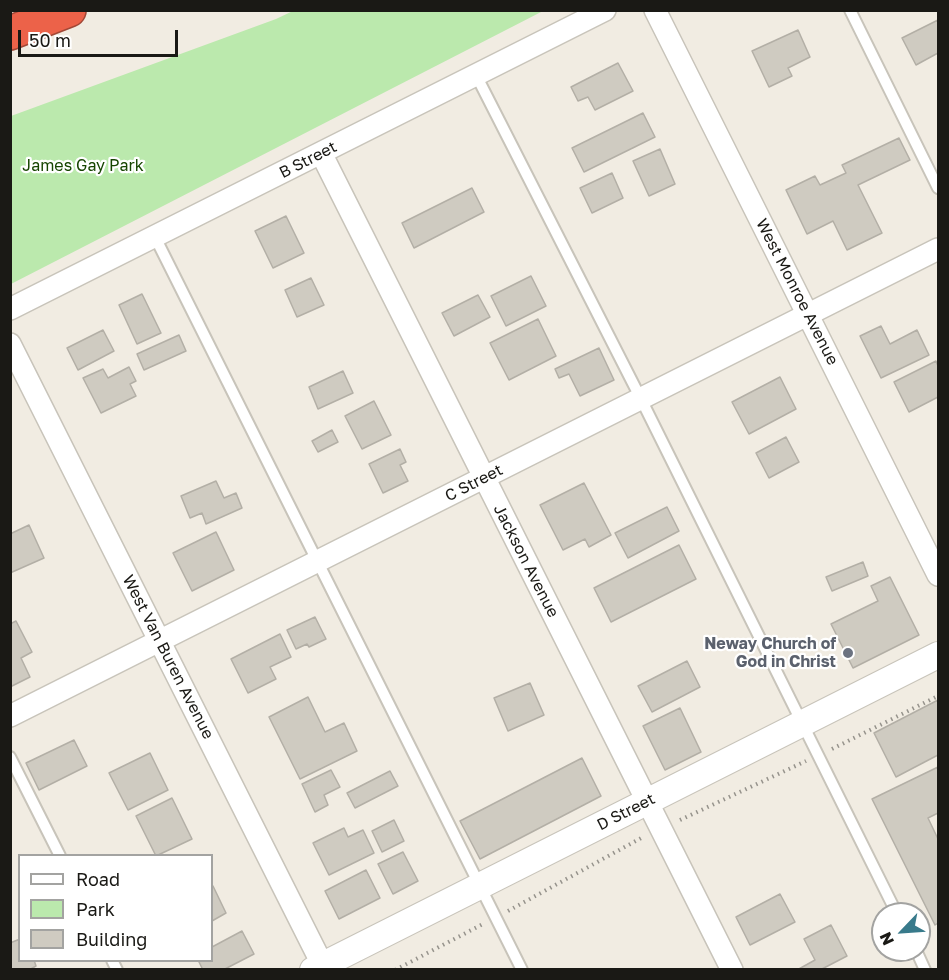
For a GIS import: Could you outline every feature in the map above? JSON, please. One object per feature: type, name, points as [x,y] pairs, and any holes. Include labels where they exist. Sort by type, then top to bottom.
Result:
[{"type":"highway","points":[[10,33],[69,10]]},
{"type":"street","name":"B Street","points":[[10,309],[605,10]]},
{"type":"street","name":"West Monroe Avenue","points":[[655,10],[939,575]]},
{"type":"street","name":"Jackson Avenue","points":[[321,153],[732,969]]},
{"type":"street","name":"C Street","points":[[10,716],[939,249]]},
{"type":"street","name":"West Van Buren Avenue","points":[[10,344],[160,641],[320,968]]},
{"type":"street","name":"D Street","points":[[320,968],[939,655]]},
{"type":"lane","points":[[850,10],[939,188]]},
{"type":"lane","points":[[476,75],[641,399],[891,902]]},
{"type":"lane","points":[[155,237],[522,969]]},
{"type":"lane","points":[[10,757],[59,854]]},
{"type":"green space","name":"James Gay Park","points":[[295,10],[543,11],[11,284],[11,116]]},
{"type":"building","points":[[938,20],[938,53],[916,65],[902,38]]},
{"type":"building","points":[[798,30],[810,57],[788,68],[792,76],[769,87],[752,51]]},
{"type":"building","points":[[618,63],[633,91],[595,110],[588,97],[578,101],[571,87]]},
{"type":"building","points":[[643,113],[655,137],[584,172],[572,148]]},
{"type":"building","points":[[899,138],[910,160],[858,185],[882,233],[847,250],[833,221],[807,234],[786,190],[815,176],[820,185],[846,173],[842,165]]},
{"type":"building","points":[[660,149],[675,184],[649,196],[633,161]]},
{"type":"building","points":[[612,173],[623,198],[592,213],[580,188]]},
{"type":"building","points":[[472,188],[484,212],[414,248],[402,223]]},
{"type":"building","points":[[286,216],[304,253],[273,268],[255,231]]},
{"type":"building","points":[[531,276],[546,306],[506,326],[491,296]]},
{"type":"building","points":[[311,278],[324,305],[297,317],[285,290]]},
{"type":"building","points":[[142,294],[161,333],[137,344],[119,305]]},
{"type":"building","points":[[478,295],[490,317],[454,336],[442,313]]},
{"type":"building","points":[[538,319],[556,356],[509,380],[490,343]]},
{"type":"building","points":[[881,326],[890,344],[917,330],[929,355],[881,378],[860,336]]},
{"type":"building","points":[[103,330],[114,351],[78,370],[67,348]]},
{"type":"building","points":[[179,335],[186,351],[144,370],[137,354]]},
{"type":"building","points":[[599,348],[614,380],[580,396],[569,374],[559,378],[555,369]]},
{"type":"building","points":[[936,361],[938,397],[909,412],[894,382]]},
{"type":"building","points":[[129,367],[136,381],[130,384],[136,396],[101,413],[83,378],[103,369],[108,378]]},
{"type":"building","points":[[343,371],[353,393],[318,409],[309,387]]},
{"type":"building","points":[[780,377],[796,409],[749,434],[732,402]]},
{"type":"building","points":[[374,401],[391,435],[362,449],[345,416]]},
{"type":"building","points":[[332,430],[338,442],[318,452],[312,441]]},
{"type":"building","points":[[786,437],[799,462],[769,478],[756,453]]},
{"type":"building","points":[[400,449],[406,462],[400,465],[408,481],[383,493],[369,464]]},
{"type":"building","points":[[216,481],[224,498],[236,493],[242,508],[206,524],[202,513],[190,518],[181,496]]},
{"type":"building","points":[[584,483],[611,535],[589,547],[585,539],[563,550],[540,505]]},
{"type":"building","points":[[667,507],[679,531],[628,558],[615,533]]},
{"type":"building","points":[[29,525],[44,558],[10,573],[10,534]]},
{"type":"building","points":[[216,532],[234,570],[192,591],[173,553]]},
{"type":"building","points":[[679,545],[696,579],[611,622],[594,588]]},
{"type":"building","points":[[863,562],[868,576],[832,591],[826,577]]},
{"type":"building","points":[[890,577],[919,635],[853,668],[831,624],[878,601],[871,586]]},
{"type":"building","points":[[315,617],[326,639],[309,647],[307,644],[296,649],[287,630]]},
{"type":"building","points":[[16,621],[32,652],[21,658],[30,677],[10,687],[10,624]]},
{"type":"building","points":[[280,634],[291,657],[270,667],[276,679],[248,693],[231,659]]},
{"type":"building","points":[[687,661],[700,687],[652,712],[638,686]]},
{"type":"building","points":[[530,683],[544,715],[508,731],[494,698]]},
{"type":"building","points":[[308,697],[325,732],[344,723],[357,751],[300,779],[269,717]]},
{"type":"building","points":[[938,700],[938,755],[896,777],[874,733]]},
{"type":"building","points":[[680,708],[701,752],[665,770],[643,726]]},
{"type":"building","points":[[74,740],[87,766],[39,790],[26,763]]},
{"type":"building","points":[[150,753],[168,790],[128,810],[109,773]]},
{"type":"building","points":[[582,758],[601,796],[480,859],[460,821]]},
{"type":"building","points":[[938,767],[938,813],[928,818],[938,839],[938,923],[935,925],[931,917],[931,902],[924,902],[872,799]]},
{"type":"building","points":[[331,770],[340,787],[324,795],[328,805],[315,812],[302,784]]},
{"type":"building","points":[[390,771],[398,786],[355,808],[347,793]]},
{"type":"building","points":[[172,798],[192,839],[160,854],[155,854],[136,816]]},
{"type":"building","points":[[394,820],[404,841],[382,852],[372,831]]},
{"type":"building","points":[[344,828],[348,837],[363,830],[374,853],[329,875],[313,843]]},
{"type":"building","points":[[403,852],[418,881],[393,894],[378,864]]},
{"type":"building","points":[[366,870],[380,898],[339,919],[325,891]]},
{"type":"building","points":[[213,886],[226,913],[213,920]]},
{"type":"building","points":[[780,894],[795,922],[750,945],[736,917]]},
{"type":"building","points":[[831,925],[847,956],[820,970],[797,970],[815,960],[804,939]]},
{"type":"building","points":[[242,931],[254,954],[223,970],[203,970],[199,962],[213,962],[213,946]]},
{"type":"building","points":[[18,940],[18,962],[35,962],[36,966],[29,970],[10,970],[10,943]]},
{"type":"place","name":"Neway Church of God in Christ","points":[[848,653]]}]
